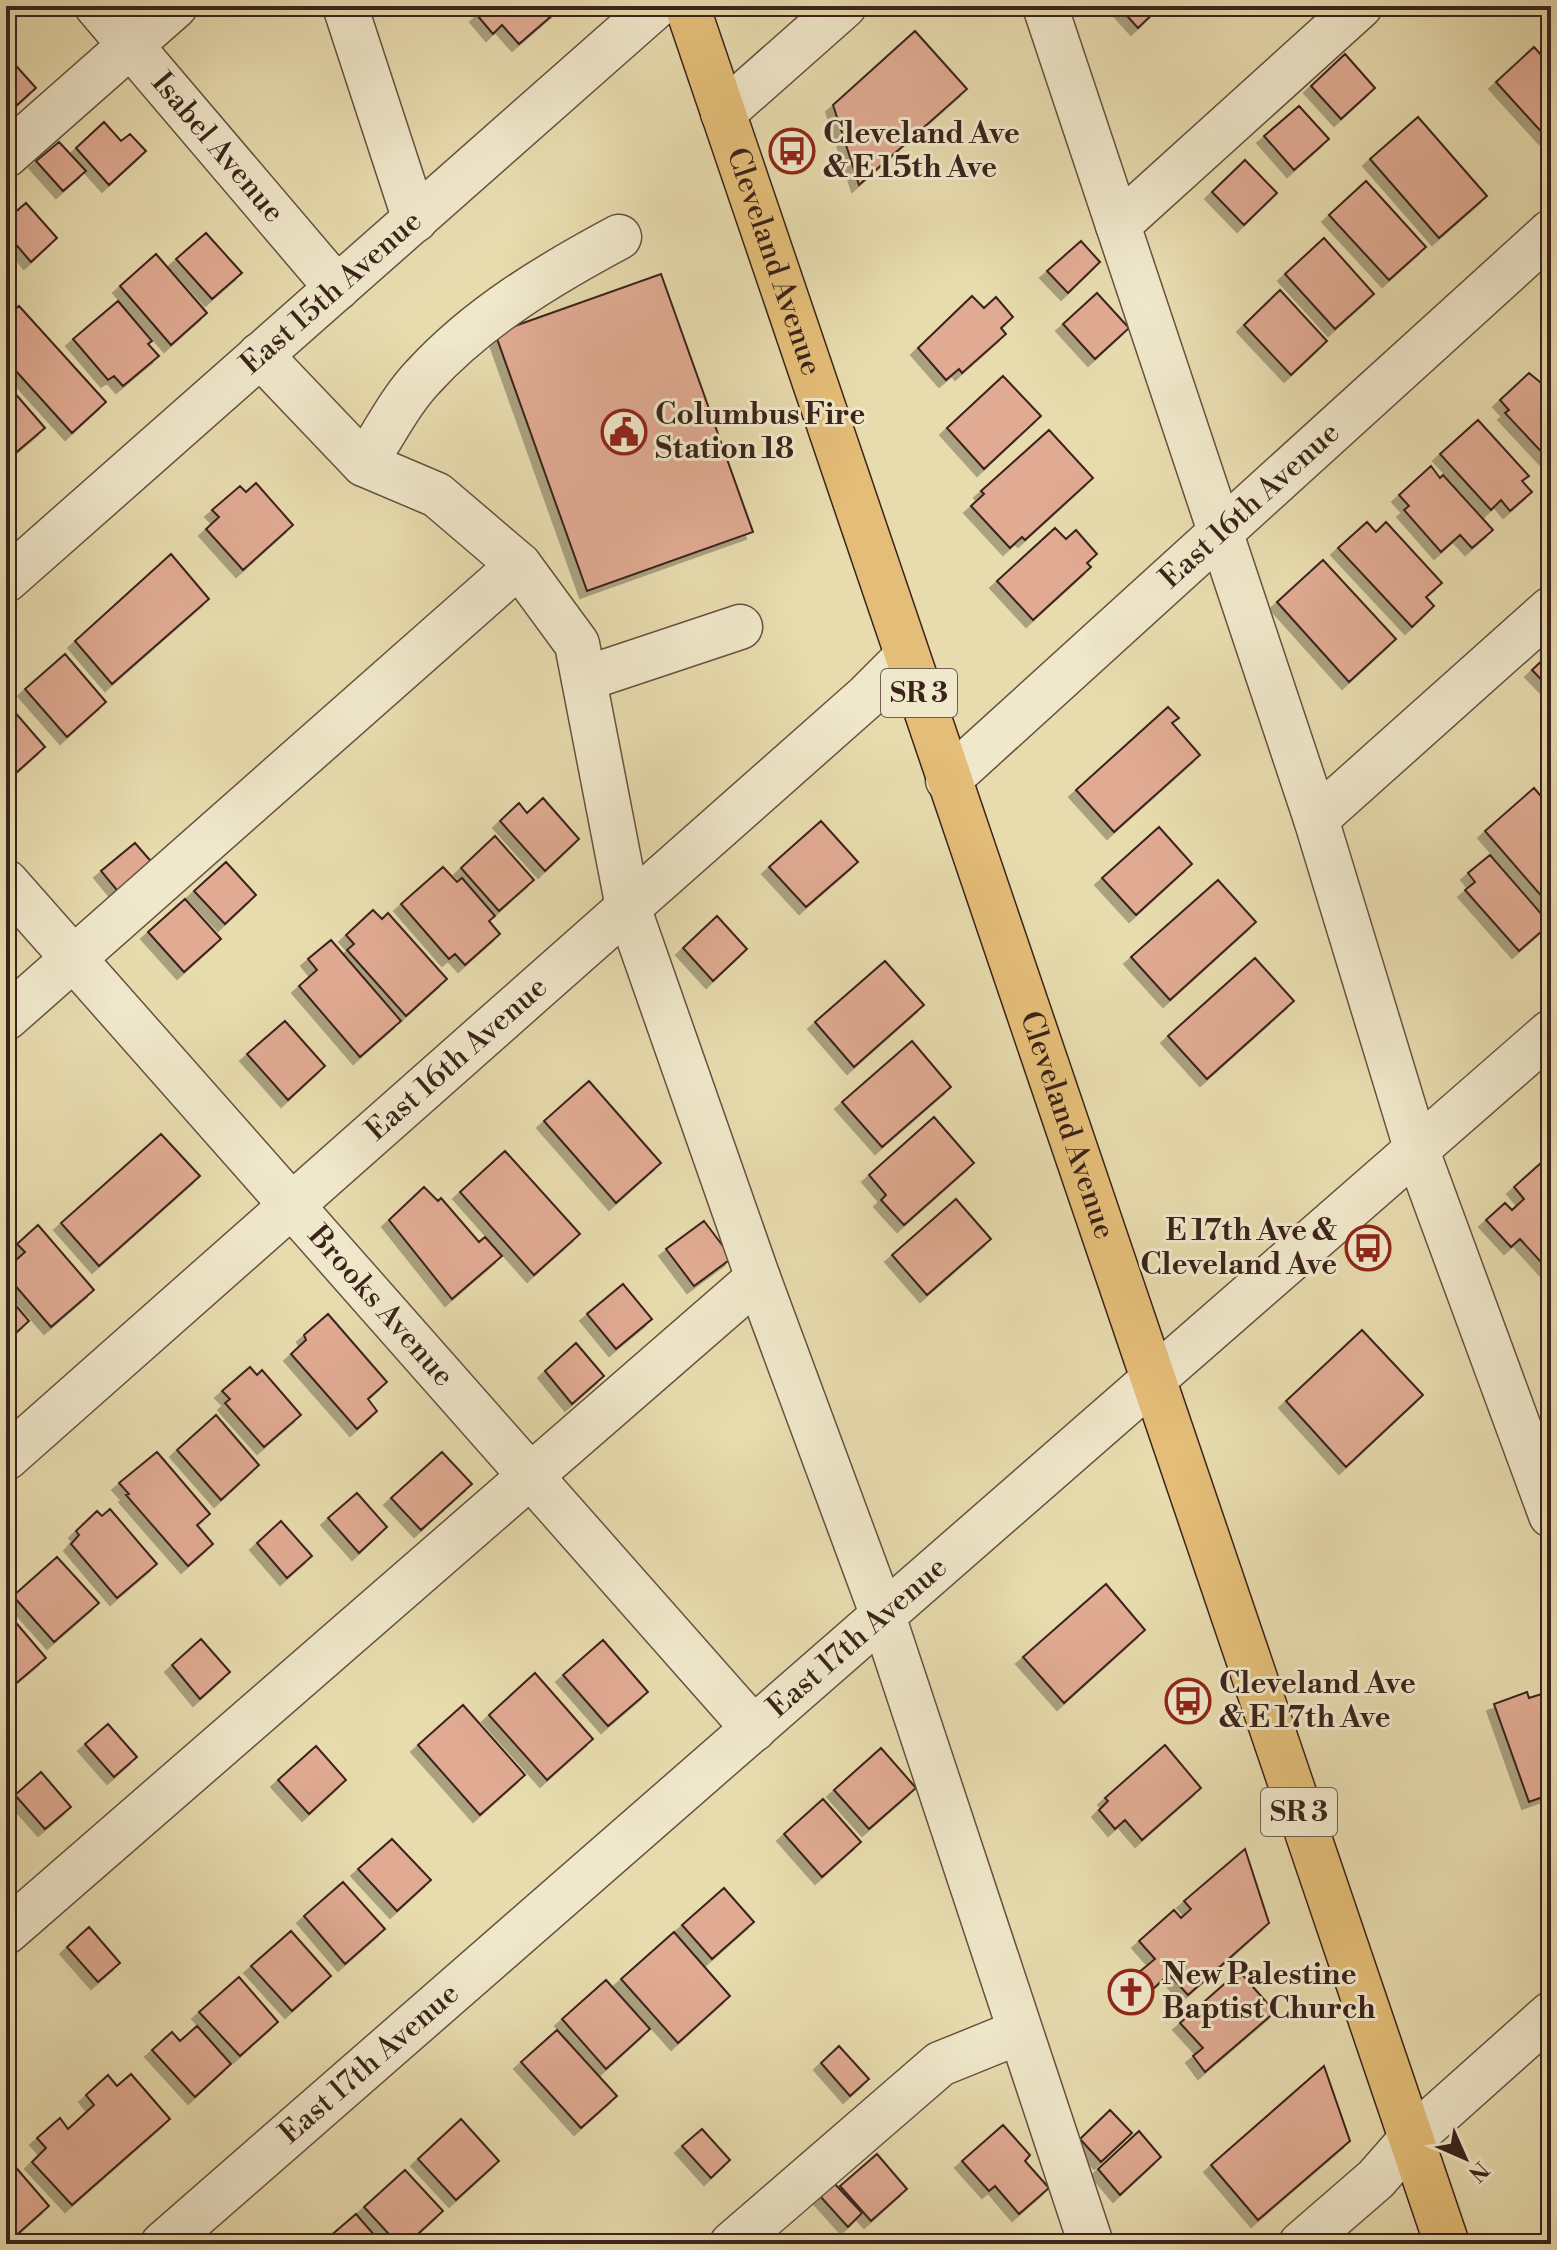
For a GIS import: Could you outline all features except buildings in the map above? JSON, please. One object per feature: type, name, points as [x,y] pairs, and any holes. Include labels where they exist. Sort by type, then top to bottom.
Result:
[{"type":"main road","name":"Cleveland Avenue","points":[[687,6],[1151,1381],[1447,2244]]},
{"type":"street","name":"Isabel Avenue","points":[[97,6],[337,288]]},
{"type":"street","points":[[6,155],[175,6]]},
{"type":"street","points":[[345,6],[415,220]]},
{"type":"street","name":"East 15th Avenue","points":[[6,580],[656,6]]},
{"type":"street","points":[[723,113],[844,6]]},
{"type":"street","points":[[1045,6],[1316,819],[1417,1151],[1551,1515]]},
{"type":"street","points":[[1118,225],[1360,6]]},
{"type":"street","name":"East 16th Avenue","points":[[948,780],[1551,232]]},
{"type":"street","points":[[364,464],[422,378],[463,341],[537,281],[619,237]]},
{"type":"street","points":[[260,355],[364,464],[437,495],[519,565],[577,644],[628,907],[758,1278],[882,1613],[1091,2244]]},
{"type":"street","points":[[6,1018],[519,565]]},
{"type":"street","points":[[1316,819],[1551,609]]},
{"type":"street","points":[[584,679],[740,627]]},
{"type":"street","name":"East 16th Avenue","points":[[6,1458],[866,697],[907,656]]},
{"type":"street","name":"Brooks Avenue","points":[[6,882],[754,1729]]},
{"type":"street","name":"East 17th Avenue","points":[[163,2244],[1551,1032]]},
{"type":"street","points":[[6,1932],[758,1278]]},
{"type":"street","points":[[1301,2244],[1376,2179],[1411,2139],[1551,2014]]},
{"type":"street","points":[[732,2244],[940,2064],[1019,2032]]},
{"type":"place","name":"Cleveland Ave & E 15th Ave","points":[[792,151]]},
{"type":"place","name":"Columbus Fire Station 18","points":[[624,432]]},
{"type":"place","name":"E 17th Ave & Cleveland Ave","points":[[1368,1248]]},
{"type":"place","name":"Cleveland Ave & E 17th Ave","points":[[1188,1701]]},
{"type":"place","name":"New Palestine Baptist Church","points":[[1131,1992]]}]
